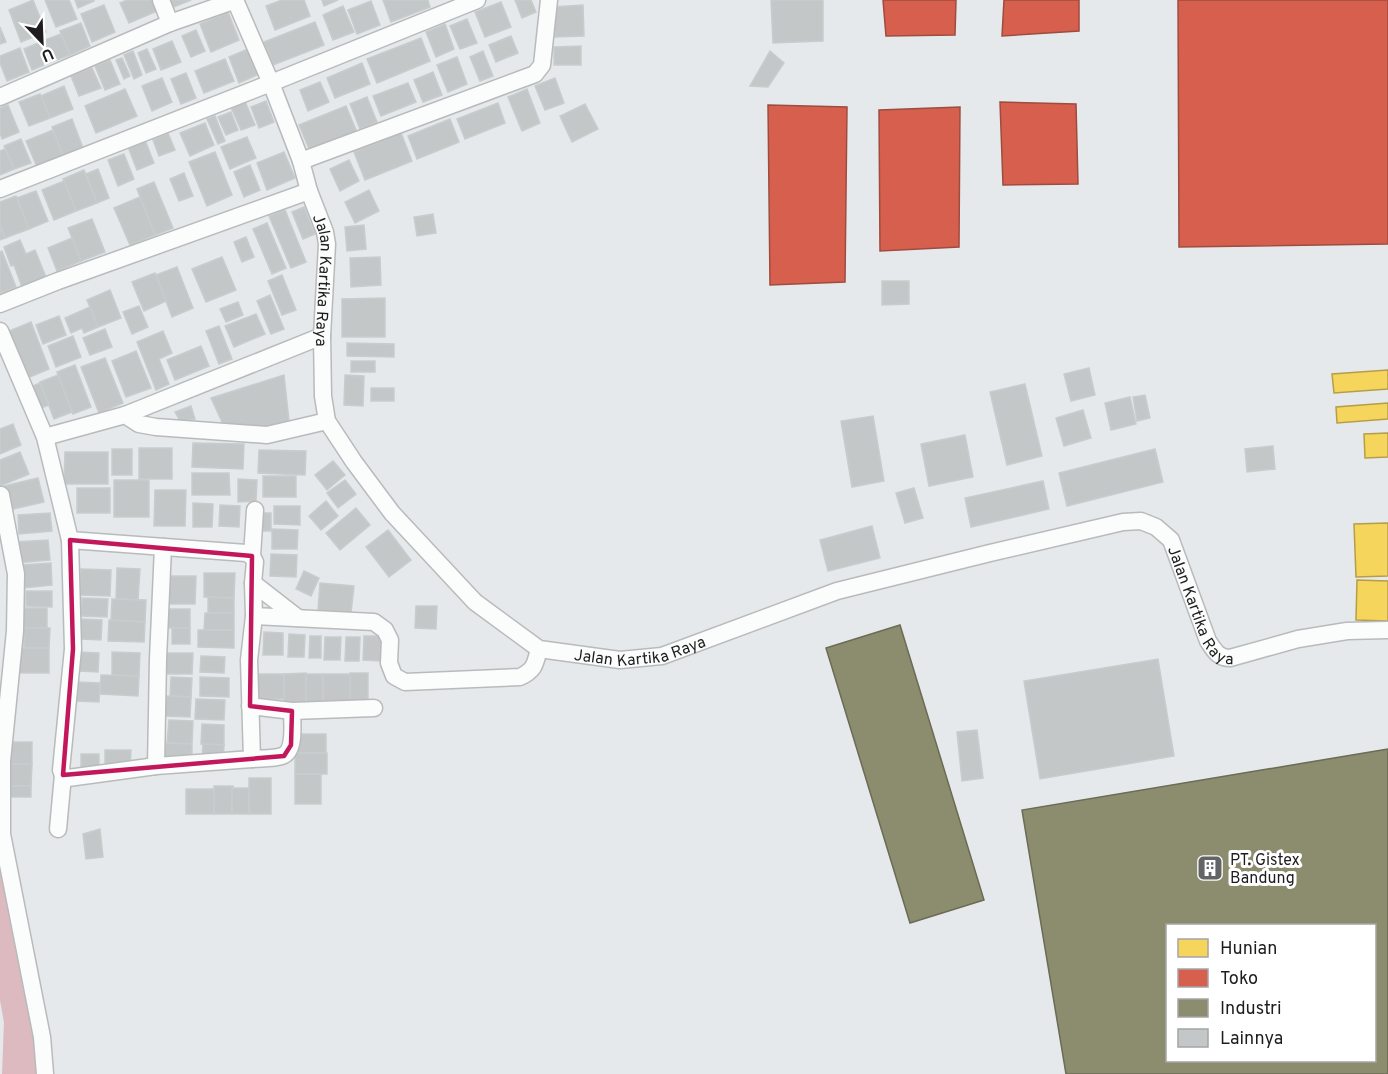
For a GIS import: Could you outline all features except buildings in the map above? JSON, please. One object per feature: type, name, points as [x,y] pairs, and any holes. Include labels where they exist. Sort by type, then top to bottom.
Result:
[{"type":"street","points":[[161,0],[170,23]]},
{"type":"street","points":[[0,97],[170,23],[235,0]]},
{"type":"street","name":"Jalan Kartika Raya","points":[[235,0],[271,83],[325,232],[327,244],[322,336],[322,396],[327,421],[392,513],[475,602],[539,649],[620,660],[662,656],[837,591],[1123,522],[1141,522],[1156,527],[1171,540],[1208,641],[1218,655],[1224,658],[1298,639],[1347,631],[1388,630]]},
{"type":"street","points":[[0,189],[477,0]]},
{"type":"street","points":[[301,161],[535,74],[542,65],[549,0]]},
{"type":"street","points":[[0,304],[309,191]]},
{"type":"street","points":[[0,331],[45,437],[70,540],[74,649],[61,770],[63,775],[58,829]]},
{"type":"street","points":[[45,437],[125,415],[322,336]]},
{"type":"street","points":[[125,415],[139,424],[156,428],[267,435],[327,421]]},
{"type":"street","points":[[1,495],[16,573],[15,631],[2,761],[2,834],[42,1037],[45,1074]]},
{"type":"street","points":[[252,759],[249,660],[254,616],[255,562],[252,556],[255,510]]},
{"type":"street","points":[[70,540],[246,553],[252,556]]},
{"type":"street","points":[[156,766],[163,547]]},
{"type":"street","points":[[253,583],[298,618]]},
{"type":"street","points":[[254,616],[374,622],[385,630],[390,640],[389,663],[394,676],[405,682],[520,677],[530,672],[535,665],[539,649]]},
{"type":"street","points":[[250,706],[292,711],[374,708]]},
{"type":"street","points":[[63,775],[68,778],[156,766],[284,756],[289,752],[291,745],[292,711]]},
{"type":"highlighted area","points":[[70,540],[252,556],[250,706],[292,711],[291,745],[284,756],[63,775],[73,649]]},
{"type":"waterway","points":[[0,893],[23,1021],[21,1074]]},
{"type":"place","name":"PT. Gistex Bandung","points":[[1210,868]]}]
